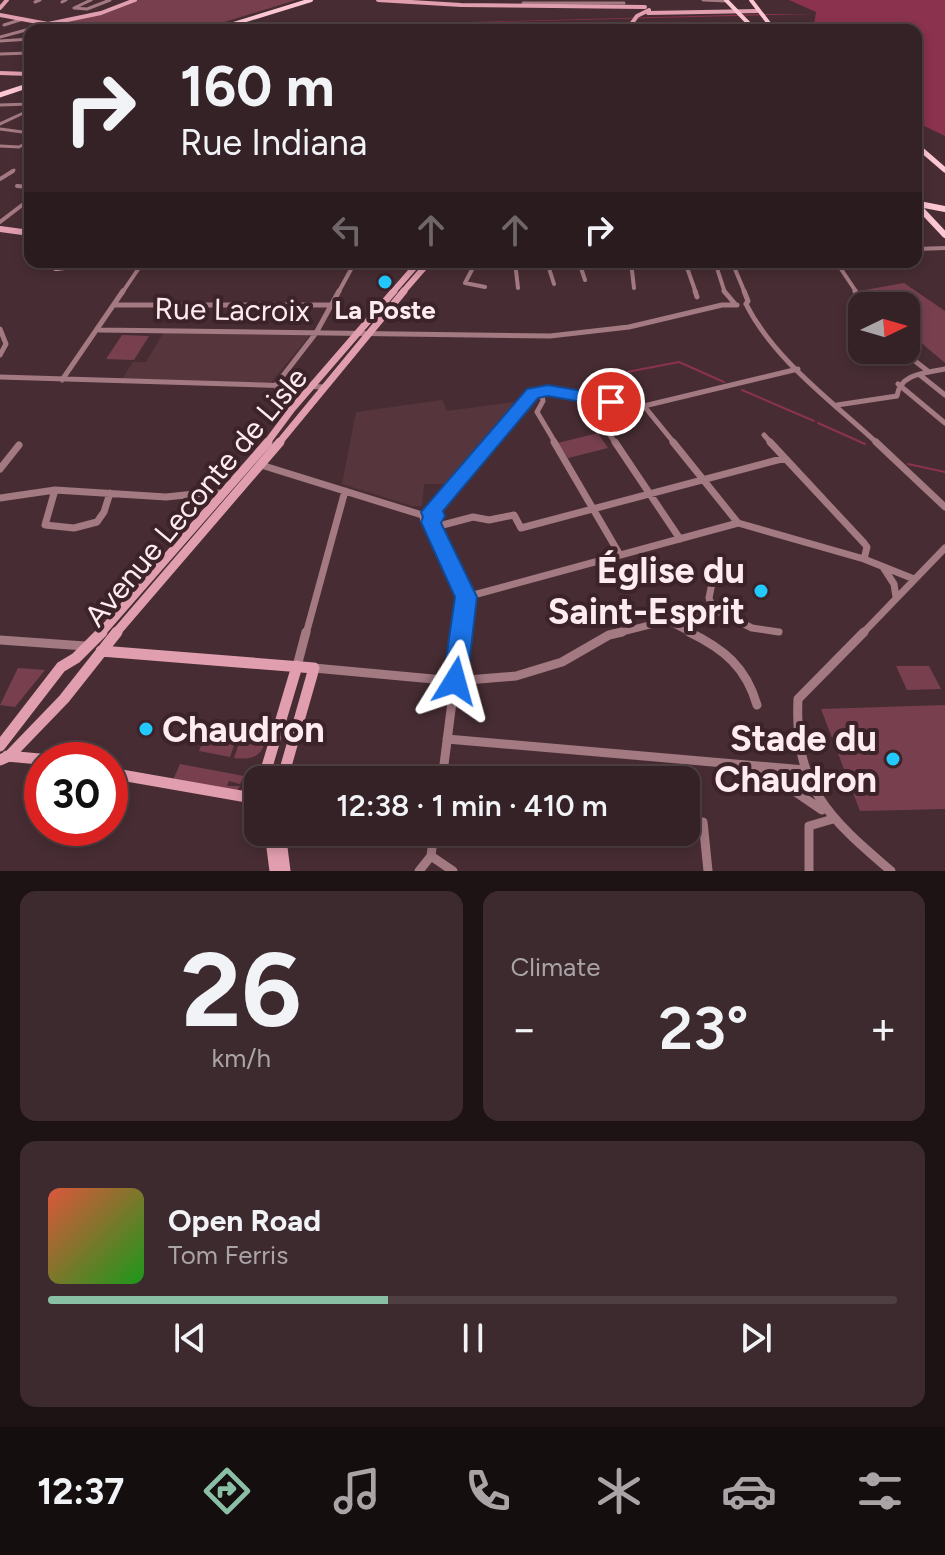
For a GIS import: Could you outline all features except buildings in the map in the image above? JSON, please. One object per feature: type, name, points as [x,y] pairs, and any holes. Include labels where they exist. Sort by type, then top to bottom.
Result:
[{"type":"main road","points":[[0,8],[7,0]]},
{"type":"main road","points":[[0,17],[48,24],[101,13],[135,0]]},
{"type":"main road","points":[[225,24],[302,0]]},
{"type":"main road","points":[[233,24],[311,0]]},
{"type":"main road","points":[[378,0],[624,5],[635,13],[759,13]]},
{"type":"main road","points":[[387,0],[407,2]]},
{"type":"main road","points":[[646,0],[647,12]]},
{"type":"main road","points":[[629,24],[646,0]]},
{"type":"main road","points":[[726,0],[748,24]]},
{"type":"main road","points":[[751,0],[767,24]]},
{"type":"main road","points":[[635,13],[645,7]]},
{"type":"main road","points":[[0,73],[24,74]]},
{"type":"main road","points":[[0,96],[24,88]]},
{"type":"main road","points":[[922,150],[945,170]]},
{"type":"main road","points":[[922,204],[945,209]]},
{"type":"main road","points":[[922,210],[945,235]]},
{"type":"main road","points":[[0,229],[24,232]]},
{"type":"main road","name":"Avenue Leconte de Lisle","points":[[2,754],[61,667],[89,646],[285,422],[354,334],[414,268]]},
{"type":"main road","name":"Avenue Leconte de Lisle","points":[[2,754],[62,702],[101,651],[261,465],[365,335],[424,268]]},
{"type":"main road","points":[[89,646],[101,651],[314,668],[286,766]]},
{"type":"main road","points":[[267,766],[297,666]]},
{"type":"main road","points":[[2,754],[24,757]]},
{"type":"main road","points":[[128,776],[244,796]]},
{"type":"main road","points":[[272,846],[275,871]]},
{"type":"main road","points":[[282,846],[285,871]]},
{"type":"street","points":[[35,2],[40,0]]},
{"type":"street","points":[[99,2],[87,9],[74,8],[90,1],[110,0]]},
{"type":"street","points":[[610,0],[615,3]]},
{"type":"street","points":[[703,0],[726,0]]},
{"type":"street","points":[[523,3],[549,1],[624,5]]},
{"type":"street","points":[[4,25],[23,19]]},
{"type":"street","points":[[0,37],[24,31]]},
{"type":"street","points":[[0,37],[6,41],[24,40]]},
{"type":"street","points":[[6,41],[0,52],[24,53]]},
{"type":"street","points":[[0,105],[24,107]]},
{"type":"street","points":[[0,126],[24,111]]},
{"type":"street","points":[[0,126],[24,132]]},
{"type":"street","points":[[0,146],[24,144]]},
{"type":"street","points":[[0,179],[14,170]]},
{"type":"street","points":[[17,186],[24,187]]},
{"type":"street","points":[[0,222],[24,204]]},
{"type":"street","points":[[922,249],[945,248]]},
{"type":"street","points":[[62,380],[139,268]]},
{"type":"street","points":[[275,386],[316,333],[352,268]]},
{"type":"street","points":[[473,268],[465,283],[485,287]]},
{"type":"street","points":[[516,268],[518,288]]},
{"type":"street","points":[[549,268],[554,284]]},
{"type":"street","points":[[581,268],[585,280]]},
{"type":"street","points":[[632,268],[634,288]]},
{"type":"street","points":[[687,268],[697,297]]},
{"type":"street","points":[[717,268],[728,297],[743,306],[787,359],[945,507]]},
{"type":"street","points":[[734,268],[748,301],[743,306]]},
{"type":"street","points":[[840,268],[856,292]]},
{"type":"street","points":[[722,305],[728,297]]},
{"type":"street","points":[[115,305],[332,305]]},
{"type":"street","name":"Rue Lacroix","points":[[99,330],[503,336],[590,333],[722,305],[743,306]]},
{"type":"street","points":[[0,329],[6,344],[0,355]]},
{"type":"street","points":[[779,374],[788,366],[787,359]]},
{"type":"street","points":[[919,364],[929,372]]},
{"type":"street","points":[[426,514],[527,398],[541,391],[644,406],[798,369]]},
{"type":"street","points":[[837,405],[897,396],[898,384],[903,379],[945,369]]},
{"type":"street","points":[[779,374],[809,380]]},
{"type":"street","points":[[920,375],[945,395]]},
{"type":"street","points":[[0,377],[326,387]]},
{"type":"street","points":[[898,384],[945,423]]},
{"type":"street","points":[[541,391],[543,401],[537,412],[620,555]]},
{"type":"street","points":[[585,397],[680,539]]},
{"type":"street","points":[[644,406],[738,523]]},
{"type":"street","points":[[764,435],[864,543],[867,547],[864,559]]},
{"type":"street","points":[[0,469],[19,445]]},
{"type":"street","points":[[433,525],[514,515],[521,528],[785,458]]},
{"type":"street","points":[[261,465],[435,516],[433,525],[466,597],[444,766]]},
{"type":"street","points":[[55,490],[45,525],[55,529],[94,524],[102,516],[110,493]]},
{"type":"street","points":[[0,498],[55,490],[166,497],[214,492],[223,494]]},
{"type":"street","points":[[297,666],[345,491]]},
{"type":"street","points":[[466,597],[738,523],[864,559],[914,579]]},
{"type":"street","points":[[830,816],[805,770],[797,735],[798,699],[945,548]]},
{"type":"street","points":[[883,567],[894,584],[896,597]]},
{"type":"street","points":[[895,571],[922,571]]},
{"type":"street","points":[[712,583],[709,598],[713,609]]},
{"type":"street","points":[[314,668],[455,681],[516,676],[562,662],[609,635],[713,609],[752,628],[779,632]]},
{"type":"street","points":[[668,621],[703,638],[744,668],[753,685],[757,705]]},
{"type":"street","points":[[0,640],[89,646]]},
{"type":"street","points":[[447,739],[805,770]]},
{"type":"street","points":[[759,767],[830,816],[891,871]]},
{"type":"street","points":[[809,871],[809,826],[830,816]]},
{"type":"street","points":[[703,822],[708,871]]},
{"type":"street","points":[[419,871],[431,856],[432,846]]},
{"type":"street","points":[[431,856],[453,871]]},
{"type":"shaded area","points":[[136,0],[296,0],[218,24],[55,24]]},
{"type":"shaded area","points":[[789,0],[945,0],[945,136],[922,125],[922,24],[814,24],[816,12]]},
{"type":"shaded area","points":[[765,14],[813,14],[424,24],[406,24]]},
{"type":"shaded area","points":[[904,283],[917,292],[860,292]]},
{"type":"shaded area","points":[[920,294],[945,311],[945,363],[920,342]]},
{"type":"shaded area","points":[[164,332],[310,335],[270,384],[122,379],[133,362],[146,362]]},
{"type":"shaded area","points":[[122,335],[149,336],[134,360],[106,359]]},
{"type":"shaded area","points":[[442,400],[447,411],[513,402],[515,406],[449,484],[424,484],[422,506],[412,506],[342,484],[356,412]]},
{"type":"shaded area","points":[[598,433],[608,448],[568,458],[558,443]]},
{"type":"shaded area","points":[[896,666],[929,666],[941,689],[907,690]]},
{"type":"shaded area","points":[[18,668],[45,670],[15,707],[0,705]]},
{"type":"shaded area","name":"Stade du Chaudron","points":[[945,705],[945,809],[860,811],[821,709]]},
{"type":"shaded area","points":[[210,724],[240,728],[230,757],[199,751]]},
{"type":"shaded area","points":[[244,728],[258,730],[265,740],[264,746],[255,756],[234,758]]},
{"type":"shaded area","points":[[180,764],[244,776],[240,784],[229,781],[227,786],[240,786],[237,791],[173,780]]},
{"type":"waterway","points":[[627,372],[679,362],[724,382]]},
{"type":"waterway","points":[[742,390],[814,421]]},
{"type":"waterway","points":[[818,423],[865,444]]},
{"type":"waterway","points":[[908,464],[945,472]]},
{"type":"place","name":"La Poste","points":[[385,282]]},
{"type":"place","name":"Église du Saint-Esprit","points":[[761,591]]},
{"type":"place","name":"Chaudron","points":[[146,729]]},
{"type":"place","name":"Stade du Chaudron","points":[[893,759]]},
{"type":"route","points":[[455,681],[466,597],[431,522],[435,516],[431,512],[533,393],[548,391],[611,402]]}]
